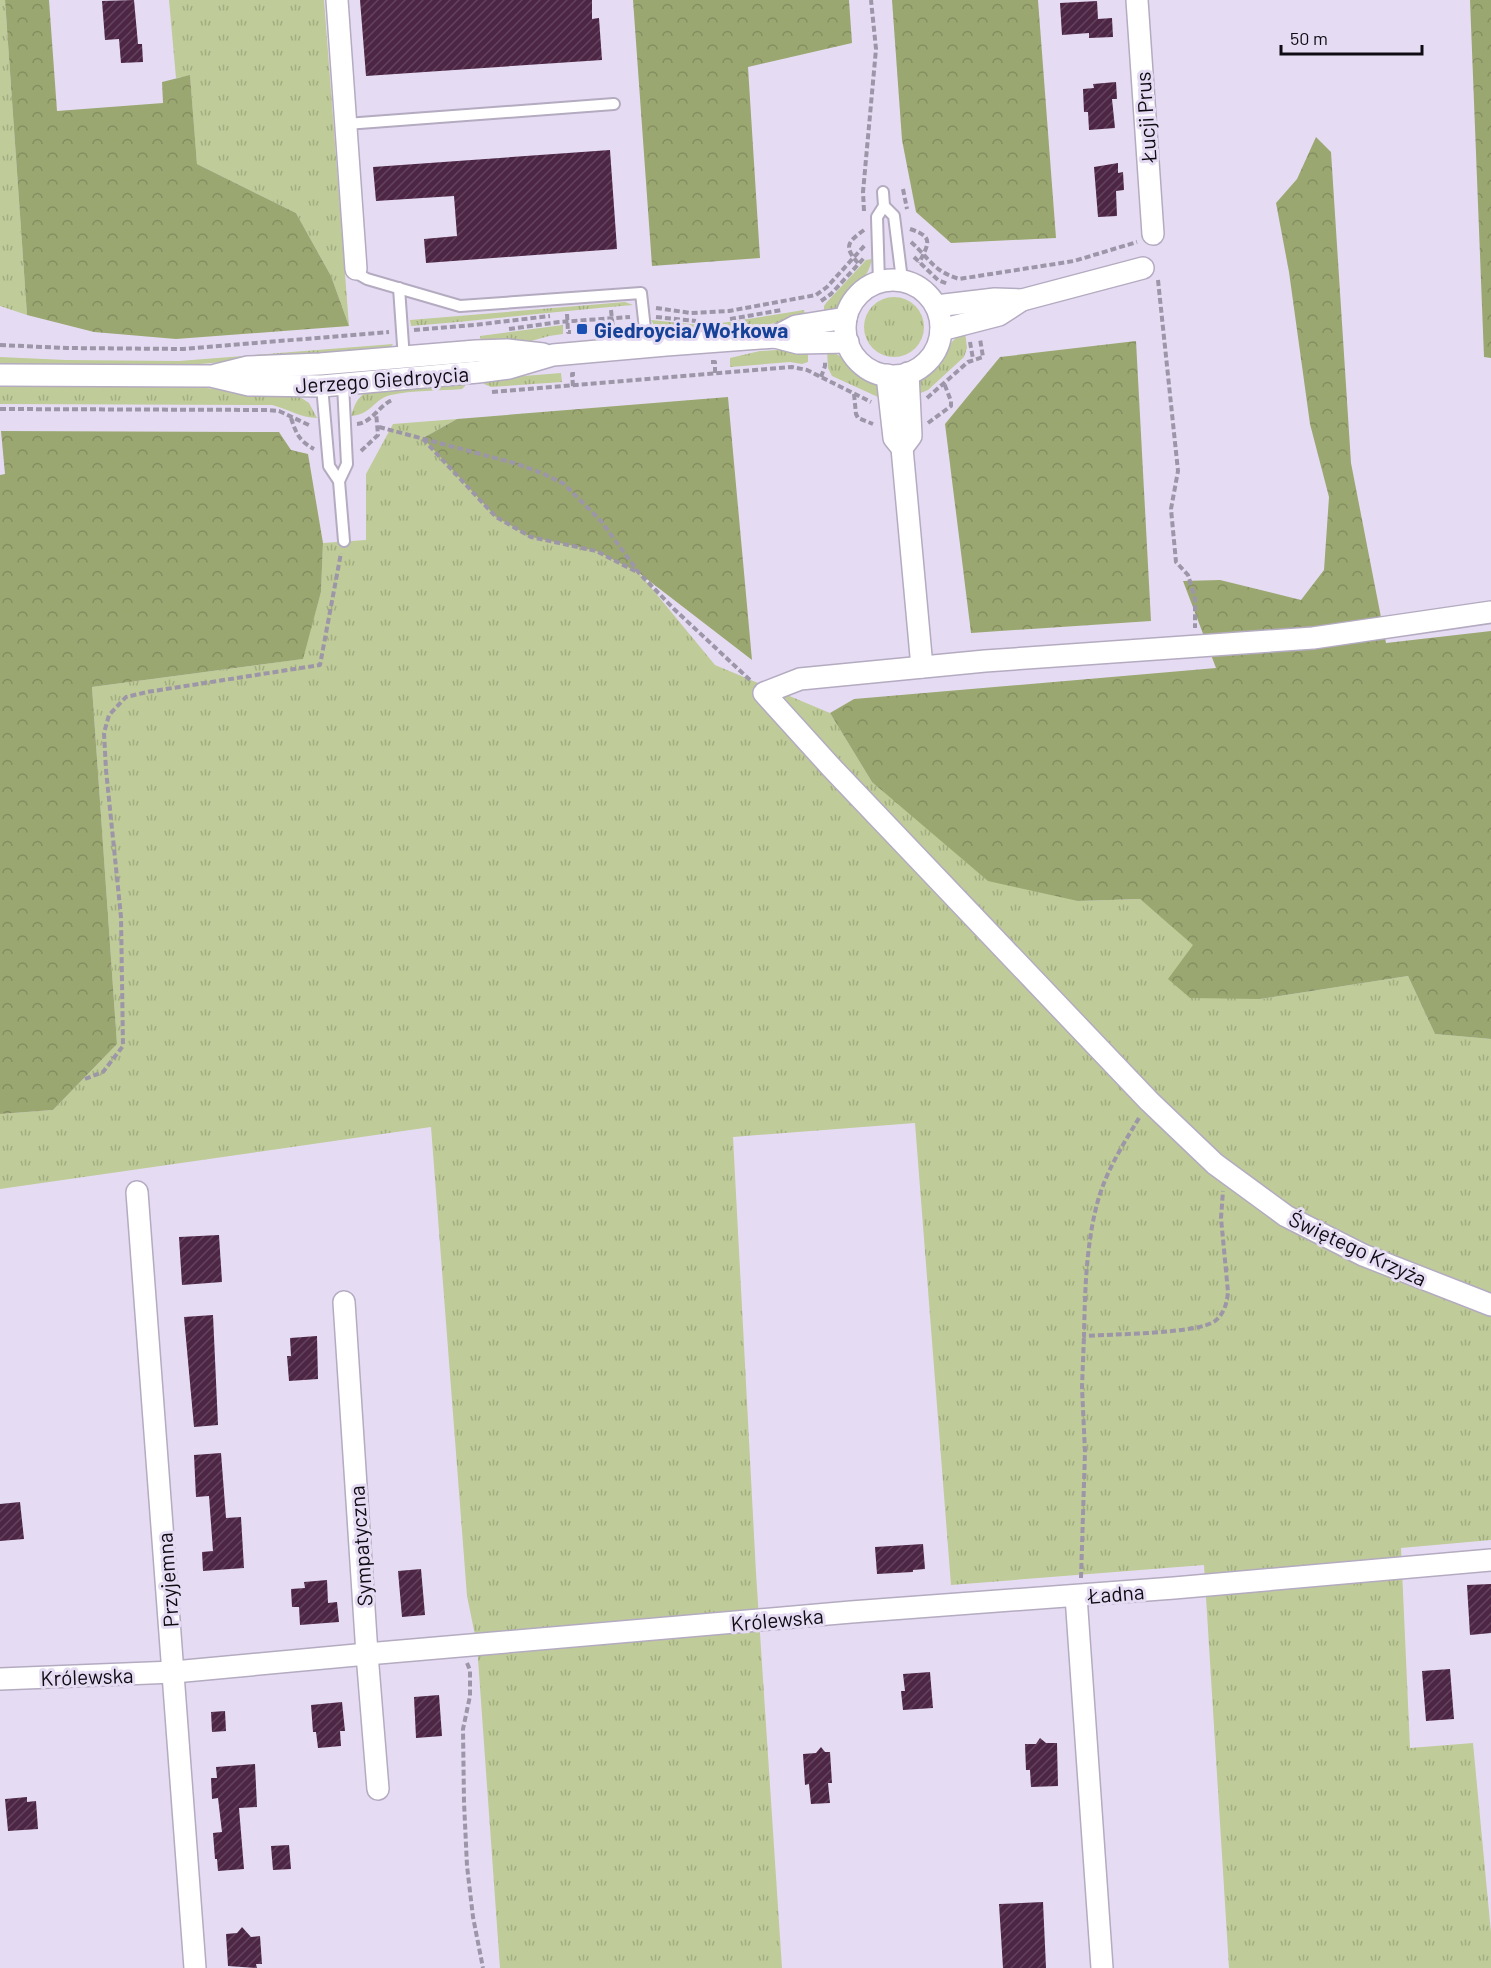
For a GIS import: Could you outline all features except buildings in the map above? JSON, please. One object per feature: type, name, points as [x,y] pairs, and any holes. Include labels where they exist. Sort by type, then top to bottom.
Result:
[{"type":"street","points":[[337,0],[356,269]]},
{"type":"street","name":"Łucji Prus","points":[[1137,0],[1147,237]]},
{"type":"street","points":[[936,306],[995,299],[1022,300],[1150,272]]},
{"type":"street","points":[[902,280],[916,285],[927,294],[936,306],[941,330],[938,344],[931,357],[921,366],[908,373],[886,375],[862,364],[854,354],[848,342],[846,318],[850,306],[867,287],[879,282],[902,280]]},
{"type":"street","points":[[941,330],[999,315],[1022,300]]},
{"type":"street","name":"Jerzego Giedroycia","points":[[211,376],[248,367],[507,350],[553,355],[775,336],[796,326],[846,318]]},
{"type":"street","name":"Jerzego Giedroycia","points":[[775,336],[798,343],[848,342]]},
{"type":"street","name":"Jerzego Giedroycia","points":[[0,375],[211,376],[249,385],[402,389],[509,368],[553,355]]},
{"type":"street","points":[[332,386],[341,362]]},
{"type":"street","points":[[320,364],[332,386]]},
{"type":"street","points":[[902,437],[908,373]]},
{"type":"street","points":[[886,375],[902,437],[922,667]]},
{"type":"street","points":[[764,693],[800,679],[922,667],[1313,638],[1491,612]]},
{"type":"street","name":"Świętego Krzyża","points":[[764,693],[831,767],[1150,1103],[1215,1164],[1286,1216],[1354,1251],[1491,1305]]},
{"type":"street","name":"Przyjemna","points":[[137,1192],[195,1968]]},
{"type":"street","name":"Sympatyczna","points":[[344,1302],[378,1789]]},
{"type":"street","name":"Ładna","points":[[1102,1968],[1077,1596],[1491,1560]]},
{"type":"street","name":"Królewska","points":[[0,1679],[174,1672],[367,1653],[851,1612],[1077,1596]]},
{"type":"lane","points":[[346,124],[614,104]]},
{"type":"lane","points":[[879,282],[877,217],[884,206],[883,192]]},
{"type":"lane","points":[[884,206],[894,216],[902,280]]},
{"type":"lane","points":[[356,269],[367,279],[460,306],[641,293],[647,347]]},
{"type":"lane","points":[[399,288],[404,357],[402,389]]},
{"type":"lane","points":[[332,386],[328,455],[329,466],[339,481],[344,541]]},
{"type":"lane","points":[[332,386],[347,464],[339,481]]},
{"type":"path","points":[[863,192],[876,49],[872,0]]},
{"type":"path","points":[[858,263],[848,248],[850,240],[877,217]]},
{"type":"path","points":[[895,224],[924,233],[928,238],[928,244],[919,263]]},
{"type":"path","points":[[904,242],[912,242],[932,265],[946,275],[960,279],[1074,261],[1147,237]]},
{"type":"path","points":[[600,311],[661,308],[691,314],[729,311],[816,296],[864,246],[872,245]]},
{"type":"path","points":[[912,254],[938,280],[954,286]]},
{"type":"path","points":[[1150,272],[1178,471],[1171,509],[1176,562],[1188,575],[1195,598],[1194,646]]},
{"type":"path","points":[[602,330],[613,329],[611,310]]},
{"type":"path","points":[[0,345],[183,349],[474,325],[578,313]]},
{"type":"path","points":[[567,314],[568,332],[579,332]]},
{"type":"path","points":[[925,400],[968,362],[983,357]]},
{"type":"path","points":[[491,392],[792,367],[807,370],[873,403]]},
{"type":"path","points":[[854,393],[858,418],[902,437],[948,410],[951,401],[944,383]]},
{"type":"path","points":[[351,424],[364,423],[402,389]]},
{"type":"path","points":[[0,409],[268,410],[279,411],[313,427],[318,426]]},
{"type":"path","points":[[347,464],[378,435],[376,412]]},
{"type":"path","points":[[291,418],[298,438],[304,444],[328,455]]},
{"type":"path","points":[[379,427],[514,463],[564,484],[601,521],[639,573],[764,693]]},
{"type":"path","points":[[423,438],[495,517],[531,537],[596,551],[639,573]]},
{"type":"path","points":[[85,1079],[103,1072],[123,1046],[121,917],[104,733],[109,715],[126,697],[147,692],[320,665],[344,541]]},
{"type":"path","points":[[1077,1596],[1082,1572],[1085,1452],[1082,1387],[1085,1283],[1093,1221],[1112,1164],[1150,1103]]},
{"type":"path","points":[[1084,1336],[1194,1329],[1214,1322],[1222,1314],[1227,1303],[1228,1292],[1221,1199],[1229,1174]]},
{"type":"path","points":[[469,1646],[470,1696],[463,1729],[464,1802],[467,1866],[473,1917],[483,1968]]},
{"type":"green space","points":[[0,0],[5,0],[27,315],[0,306]]},
{"type":"green space","points":[[5,0],[49,0],[57,111],[163,103],[162,82],[190,75],[197,164],[296,213],[331,276],[349,326],[176,339],[94,332],[27,315]]},
{"type":"green space","points":[[169,0],[324,0],[349,326],[331,276],[296,213],[197,164],[190,76],[176,78]]},
{"type":"green space","points":[[633,0],[849,0],[852,43],[748,67],[760,258],[652,266]]},
{"type":"green space","points":[[892,0],[1038,0],[1056,238],[951,243],[916,212],[902,140]]},
{"type":"green space","points":[[1470,0],[1491,0],[1491,358],[1484,357]]},
{"type":"green space","points":[[1316,137],[1331,152],[1351,463],[1386,643],[1491,631],[1491,1039],[1435,1034],[1408,976],[1260,999],[1190,998],[1168,979],[1193,945],[1140,899],[1078,901],[988,881],[872,782],[830,713],[854,699],[1216,668],[1183,581],[1220,580],[1301,600],[1324,570],[1329,497],[1310,424],[1289,272],[1276,203],[1297,179]]},
{"type":"green space","points":[[872,259],[866,275],[854,292],[839,306],[824,315],[826,303],[866,260]]},
{"type":"green space","points":[[888,297],[900,297],[916,305],[922,315],[924,327],[922,339],[916,349],[900,357],[888,357],[872,349],[864,333],[864,321],[872,305]]},
{"type":"green space","points":[[625,302],[633,305],[411,326],[410,320]]},
{"type":"green space","points":[[804,310],[806,318],[714,331],[658,332],[651,320],[700,325]]},
{"type":"green space","points":[[563,325],[563,334],[524,343],[481,345],[480,336]]},
{"type":"green space","points":[[965,332],[967,348],[964,357],[928,390],[916,395],[923,377],[952,342]]},
{"type":"green space","points":[[1136,341],[1151,621],[971,633],[945,424],[1000,357]]},
{"type":"green space","points":[[393,344],[389,349],[175,366],[0,365],[0,357],[179,361]]},
{"type":"green space","points":[[808,350],[808,362],[730,367],[730,358],[760,351]]},
{"type":"green space","points":[[827,351],[843,357],[860,368],[874,382],[883,397],[878,397],[832,376],[828,368]]},
{"type":"green space","points":[[561,373],[562,382],[491,387],[484,384],[484,379]]},
{"type":"green space","points":[[465,379],[465,386],[462,389],[399,393],[385,397],[369,410],[351,416],[360,397],[373,389]]},
{"type":"green space","points":[[0,386],[179,386],[297,395],[309,403],[317,418],[300,415],[272,405],[0,404]]},
{"type":"green space","points":[[728,397],[752,660],[639,573],[596,551],[531,537],[496,517],[423,438],[457,419]]},
{"type":"green space","points":[[457,419],[423,438],[531,537],[596,551],[639,573],[715,665],[830,713],[872,782],[1078,901],[1140,899],[1260,999],[1408,976],[1435,1034],[1491,1039],[1491,1540],[1401,1548],[1410,1748],[1473,1743],[1491,1933],[1491,1968],[1229,1968],[1204,1565],[951,1585],[915,1123],[733,1137],[756,1573],[782,1968],[500,1968],[477,1645],[467,1596],[431,1127],[0,1189],[0,1114],[53,1110],[117,1044],[92,687],[302,659],[321,592],[323,543],[366,540],[366,474],[393,424]]},
{"type":"green space","points":[[1,431],[279,432],[291,450],[308,454],[323,543],[321,592],[303,659],[92,687],[117,1044],[53,1110],[0,1114],[0,475],[5,474]]},
{"type":"place","name":"Giedroycia/Wołkowa","points":[[582,329]]}]
